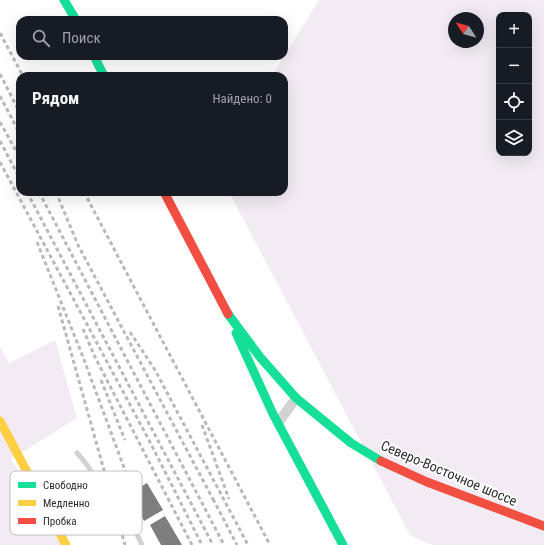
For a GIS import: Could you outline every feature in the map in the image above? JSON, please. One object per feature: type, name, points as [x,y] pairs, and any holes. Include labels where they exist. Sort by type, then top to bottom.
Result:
[{"type":"street","points":[[64,0],[74,16]]},
{"type":"street","points":[[96,60],[102,72]]},
{"type":"street","name":"Северо-Восточное шоссе","points":[[166,196],[228,314],[260,357],[296,398],[351,443],[377,459],[435,485],[544,526]]},
{"type":"street","points":[[228,314],[247,361],[278,423],[344,545]]},
{"type":"street","points":[[278,423],[296,398]]},
{"type":"street","points":[[0,421],[27,471]]},
{"type":"street","points":[[61,535],[66,545]]},
{"type":"lane","points":[[77,453],[92,471]]},
{"type":"lane","points":[[137,535],[142,545]]},
{"type":"shaded area","points":[[319,0],[544,0],[544,545],[432,545],[410,535],[231,196],[288,196],[288,72],[274,72],[282,60],[288,60],[288,50]]},
{"type":"shaded area","points":[[55,340],[77,418],[11,459],[18,471],[10,471],[10,535],[55,535],[61,545],[0,545],[0,347],[9,363]]},
{"type":"building","points":[[147,483],[163,510],[144,521],[142,518],[142,486]]},
{"type":"building","points":[[165,516],[182,545],[161,545],[150,525]]},
{"type":"railway","points":[[0,33],[21,72]]},
{"type":"railway","points":[[0,74],[16,105]]},
{"type":"railway","points":[[0,96],[16,126]]},
{"type":"railway","points":[[0,122],[16,151]]},
{"type":"railway","points":[[0,141],[16,171]]},
{"type":"railway","points":[[0,162],[16,192]]},
{"type":"railway","points":[[18,196],[150,442],[202,545]]},
{"type":"railway","points":[[29,196],[213,545]]},
{"type":"railway","points":[[41,196],[224,545]]},
{"type":"railway","points":[[58,196],[78,245],[215,503]]},
{"type":"railway","points":[[86,196],[270,545]]},
{"type":"railway","points":[[37,242],[83,357],[125,471]]},
{"type":"railway","points":[[58,306],[104,471]]},
{"type":"railway","points":[[83,329],[95,357],[192,545]]},
{"type":"railway","points":[[130,332],[155,370],[248,545]]},
{"type":"railway","points":[[101,380],[125,440]]},
{"type":"railway","points":[[202,425],[229,499]]},
{"type":"railway","points":[[213,499],[237,545]]},
{"type":"railway","points":[[122,535],[125,545]]},
{"type":"traffic: fast","points":[[64,0],[74,16]]},
{"type":"traffic: fast","points":[[96,60],[102,72]]},
{"type":"traffic: fast","points":[[228,314],[260,357],[296,398],[351,443],[381,461]]},
{"type":"traffic: fast","points":[[236,333],[273,414],[343,545]]},
{"type":"traffic: slow","points":[[0,421],[27,471]]},
{"type":"traffic: slow","points":[[61,535],[66,545]]},
{"type":"traffic: jam","points":[[166,196],[228,314]]},
{"type":"traffic: jam","points":[[381,461],[427,482],[544,526]]}]
